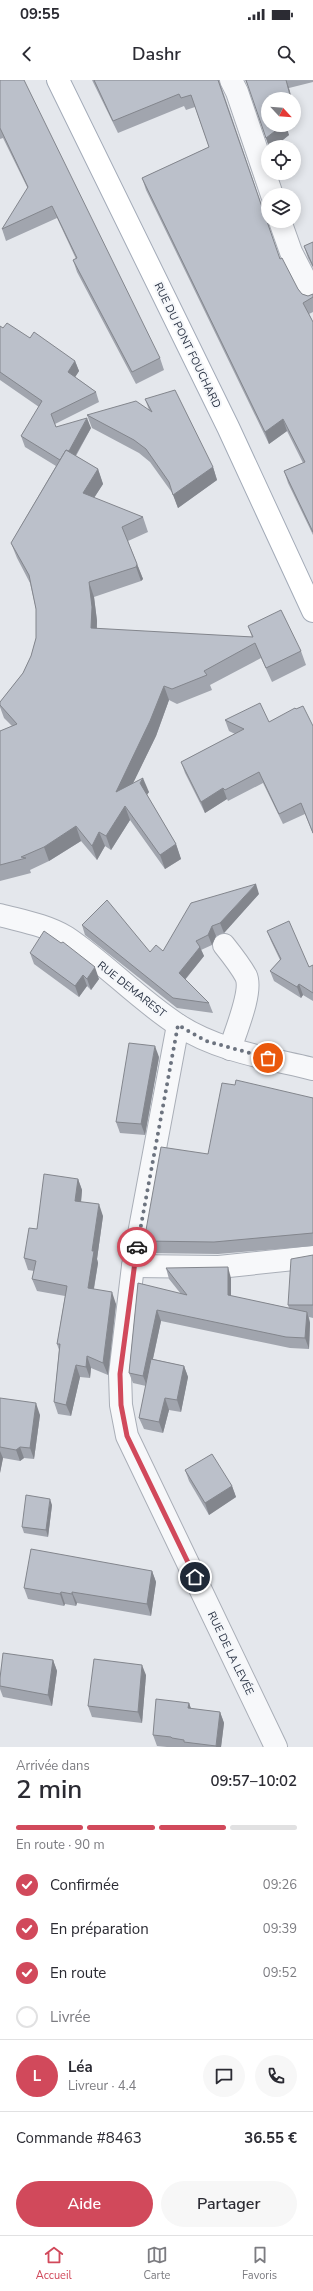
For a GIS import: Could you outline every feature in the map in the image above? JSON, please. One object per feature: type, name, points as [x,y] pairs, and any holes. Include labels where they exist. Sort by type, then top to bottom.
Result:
[{"type":"main road","name":"RUE DU PONT FOUCHARD","points":[[58,80],[228,427],[313,611]]},
{"type":"street","points":[[231,80],[237,92],[270,188]]},
{"type":"street","points":[[282,228],[291,252],[313,295]]},
{"type":"street","name":"RUE DEMAREST","points":[[0,915],[41,926],[65,937],[178,1025],[206,1041],[230,1049],[313,1069]]},
{"type":"street","points":[[224,945],[247,977],[247,990],[244,1005],[230,1049]]},
{"type":"street","name":"RUE DE LA LEVÉE","points":[[178,1025],[133,1266],[120,1374],[121,1405],[127,1436],[276,1747]]},
{"type":"street","points":[[133,1266],[219,1267],[313,1258]]},
{"type":"building","points":[[0,80],[24,80],[160,358],[132,372],[73,260],[77,258],[52,206],[2,229],[28,187],[0,128]]},
{"type":"building","points":[[94,80],[218,80],[261,204],[261,228],[269,228],[280,259],[282,258],[298,289],[302,294],[308,296],[313,294],[313,297],[303,303],[313,322],[313,532],[284,471],[305,462],[283,419],[265,432],[142,178],[209,147],[191,95],[181,98],[179,94],[113,121]]},
{"type":"building","points":[[246,80],[286,80],[289,92],[261,92],[261,124]]},
{"type":"building","points":[[264,132],[274,132],[266,138]]},
{"type":"building","points":[[313,242],[313,266],[304,246]]},
{"type":"building","points":[[7,323],[30,338],[34,332],[75,361],[68,372],[96,392],[51,414],[56,427],[87,418],[69,451],[66,450],[60,460],[21,436],[42,401],[0,372],[0,326],[3,328]]},
{"type":"building","points":[[175,390],[213,467],[173,495],[169,482],[146,449],[134,440],[87,415],[136,401],[152,412],[145,399]]},
{"type":"building","points":[[66,450],[98,469],[83,493],[143,517],[122,527],[137,564],[136,567],[89,582],[92,607],[91,628],[253,637],[248,626],[281,610],[301,651],[266,668],[255,643],[204,671],[207,675],[172,689],[164,686],[150,721],[116,792],[143,778],[140,783],[176,844],[160,855],[125,806],[106,836],[99,832],[92,846],[76,826],[44,847],[21,857],[26,858],[0,865],[0,731],[17,724],[0,705],[0,702],[23,673],[31,656],[36,638],[36,609],[29,575],[11,543]]},
{"type":"building","points":[[260,703],[269,722],[295,708],[296,709],[303,706],[313,726],[313,833],[301,803],[279,814],[259,772],[225,790],[223,788],[201,802],[181,762],[244,729],[225,720]]},
{"type":"building","points":[[256,884],[220,923],[212,926],[208,935],[196,941],[200,947],[179,973],[209,1003],[173,998],[82,925],[107,900],[150,952],[156,945],[163,951],[191,903]]},
{"type":"building","points":[[289,921],[309,967],[313,965],[313,993],[299,984],[297,987],[270,971],[281,959],[267,931]]},
{"type":"building","points":[[44,931],[61,943],[63,942],[95,967],[87,979],[83,975],[75,986],[30,953]]},
{"type":"building","points":[[129,1043],[155,1046],[141,1124],[116,1122]]},
{"type":"building","points":[[236,1080],[313,1098],[313,1233],[214,1242],[144,1241],[161,1147],[208,1154],[222,1083],[235,1085]]},
{"type":"building","points":[[44,1174],[78,1179],[75,1201],[99,1204],[88,1288],[112,1292],[103,1363],[87,1356],[86,1367],[76,1365],[66,1405],[54,1402],[60,1344],[57,1344],[67,1286],[32,1279],[36,1261],[24,1258],[29,1228],[37,1229]]},
{"type":"building","points":[[313,1255],[313,1305],[288,1305],[291,1259]]},
{"type":"building","points":[[228,1267],[228,1295],[307,1312],[305,1338],[286,1337],[157,1310],[143,1376],[129,1373],[138,1283],[187,1295],[166,1268]]},
{"type":"building","points":[[151,1359],[184,1366],[177,1400],[165,1398],[159,1422],[139,1418]]},
{"type":"building","points":[[0,1398],[36,1403],[30,1448],[20,1447],[16,1450],[0,1447]]},
{"type":"building","points":[[212,1454],[232,1486],[205,1503],[185,1470]]},
{"type":"building","points":[[26,1495],[50,1499],[46,1530],[22,1527]]},
{"type":"building","points":[[31,1549],[152,1571],[147,1604],[72,1592],[72,1594],[61,1592],[60,1594],[24,1588]]},
{"type":"building","points":[[3,1653],[53,1660],[48,1695],[0,1686]]},
{"type":"building","points":[[94,1659],[142,1665],[138,1712],[88,1706]]},
{"type":"building","points":[[156,1699],[189,1703],[188,1708],[220,1712],[216,1746],[184,1742],[184,1740],[171,1737],[153,1735]]},
{"type":"way so far","points":[[137,1247],[174,1040],[178,1025],[206,1041],[268,1058]]},
{"type":"route","points":[[137,1247],[133,1266],[120,1374],[121,1405],[127,1436],[195,1577]]}]
